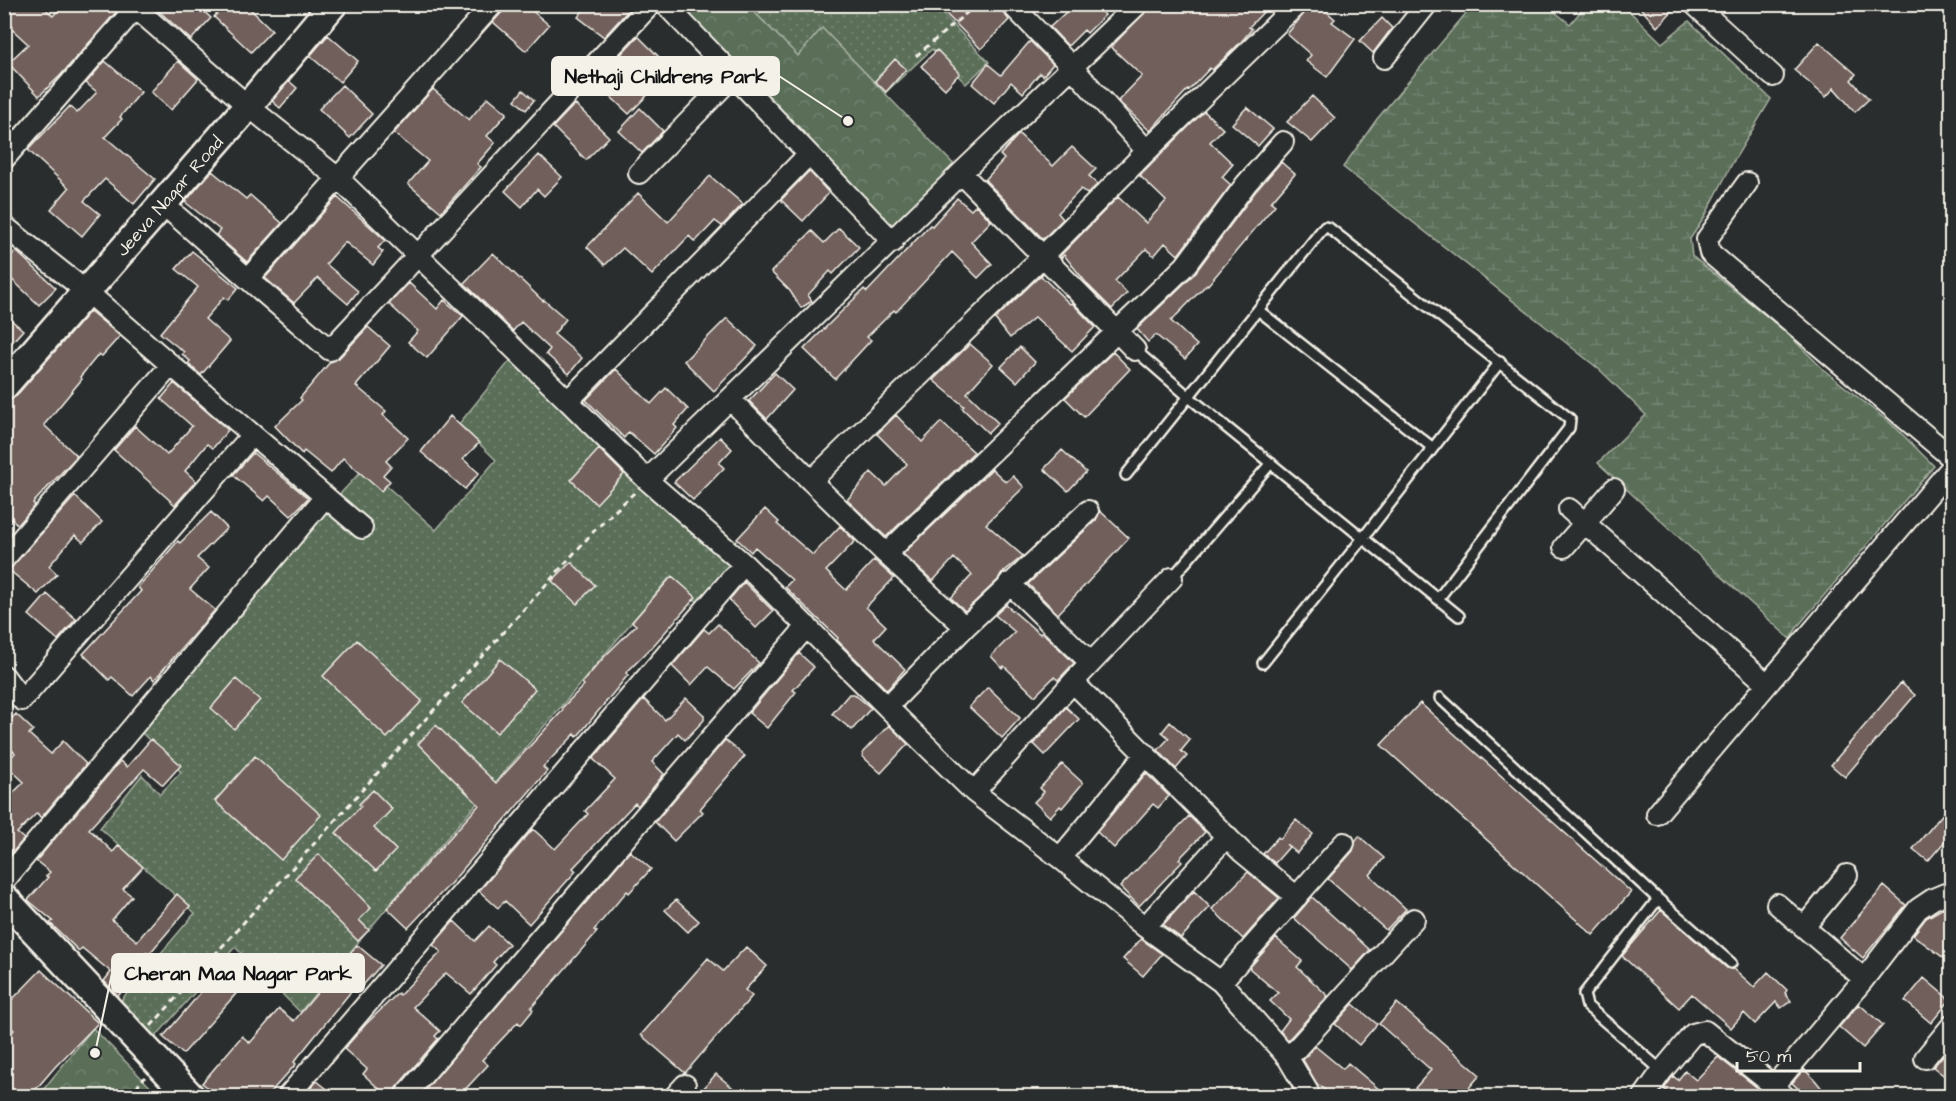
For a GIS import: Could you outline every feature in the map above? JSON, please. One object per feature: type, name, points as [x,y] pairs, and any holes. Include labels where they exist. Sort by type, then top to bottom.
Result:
[{"type":"street","name":"Jeeva Nagar Road","points":[[4,386],[248,106],[333,4]]},
{"type":"street","points":[[248,279],[493,4]]},
{"type":"street","points":[[163,204],[330,350],[651,4]]},
{"type":"street","points":[[665,4],[893,242]]},
{"type":"street","points":[[1011,4],[1073,68],[1147,151]]},
{"type":"street","points":[[647,480],[961,173],[1138,4]]},
{"type":"street","points":[[811,481],[1043,256],[1297,4]]},
{"type":"street","points":[[1384,58],[1427,4]]},
{"type":"street","points":[[1694,4],[1773,76]]},
{"type":"street","points":[[4,159],[135,6],[248,106],[338,178],[647,480],[744,564],[974,792],[1145,927],[1221,982],[1288,1058],[1308,1092],[1304,1096]]},
{"type":"street","points":[[639,174],[733,76]]},
{"type":"street","points":[[886,554],[1185,266],[1246,184],[1283,142]]},
{"type":"street","points":[[568,401],[808,155]]},
{"type":"street","points":[[961,173],[1135,350]]},
{"type":"street","points":[[1747,183],[1707,239],[1710,253],[1952,458]]},
{"type":"street","points":[[4,226],[87,292],[362,528]]},
{"type":"street","points":[[4,559],[171,365]]},
{"type":"street","points":[[730,399],[886,554],[965,627]]},
{"type":"street","points":[[4,676],[22,700],[252,435]]},
{"type":"street","points":[[1657,814],[1952,466]]},
{"type":"street","points":[[1564,548],[1614,489]]},
{"type":"street","points":[[4,881],[325,497]]},
{"type":"street","points":[[1569,509],[1767,684]]},
{"type":"street","points":[[887,707],[1009,583],[1088,511]]},
{"type":"street","points":[[288,1096],[744,564]]},
{"type":"street","points":[[974,792],[1073,682],[1172,578]]},
{"type":"street","points":[[1009,583],[1091,663]]},
{"type":"street","points":[[405,1096],[807,626]]},
{"type":"street","points":[[1073,682],[1242,852],[1297,897]]},
{"type":"street","points":[[1060,858],[1146,754]]},
{"type":"street","points":[[1145,927],[1227,836]]},
{"type":"street","points":[[1221,982],[1344,843]]},
{"type":"street","points":[[1804,927],[1847,875]]},
{"type":"street","points":[[1644,1096],[1693,1034],[1705,1031],[1779,1091],[1918,909],[1945,894],[1952,897]]},
{"type":"street","points":[[4,898],[190,1096]]},
{"type":"street","points":[[1777,904],[1864,979]]},
{"type":"street","points":[[1288,1058],[1414,920]]},
{"type":"street","points":[[1925,1059],[1952,1025]]},
{"type":"lane","points":[[1126,475],[1321,231],[1325,227],[1329,228],[1570,419],[1569,428],[1438,599]]},
{"type":"lane","points":[[1258,310],[1433,448]]},
{"type":"lane","points":[[1135,350],[1189,398],[1460,616]]},
{"type":"lane","points":[[1263,663],[1500,362]]},
{"type":"lane","points":[[1172,578],[1271,464]]},
{"type":"lane","points":[[1440,698],[1658,899],[1731,963]]},
{"type":"lane","points":[[1658,899],[1584,994],[1587,1006],[1662,1071]]},
{"type":"path","points":[[916,56],[976,4]]},
{"type":"path","points":[[138,1041],[594,531],[647,480]]},
{"type":"green space","points":[[673,5],[747,5],[798,56],[822,28],[958,169],[896,232]]},
{"type":"green space","points":[[747,5],[934,5],[989,62],[966,84],[932,49],[885,93],[822,28],[798,56]]},
{"type":"green space","points":[[1473,5],[1546,5],[1570,24],[1586,5],[1623,5],[1662,43],[1689,21],[1771,99],[1690,239],[1692,256],[1785,331],[1824,370],[1895,427],[1934,466],[1798,626],[1790,639],[1598,463],[1646,415],[1600,370],[1343,167],[1377,119]]},
{"type":"green space","points":[[513,357],[730,566],[698,602],[668,579],[300,1012],[235,947],[151,1042],[117,1005],[195,913],[100,828],[142,775],[160,794],[181,772],[142,733],[329,506],[365,467],[436,530],[496,460],[459,424]]},
{"type":"green space","points":[[93,1028],[159,1096],[38,1096]]},
{"type":"building","points":[[4,4],[41,4],[53,16],[64,4],[111,4],[117,11],[60,76],[39,96],[8,63],[28,44],[4,22]]},
{"type":"building","points":[[151,4],[196,4],[211,18],[191,40]]},
{"type":"building","points":[[226,4],[245,4],[272,30],[251,52],[214,17]]},
{"type":"building","points":[[505,4],[524,4],[549,25],[526,51],[493,22],[502,12]]},
{"type":"building","points":[[588,4],[634,4],[604,37],[578,17]]},
{"type":"building","points":[[936,4],[997,4],[1009,20],[981,49]]},
{"type":"building","points":[[1058,4],[1094,4],[1105,15],[1087,33],[1084,30],[1068,46],[1050,27],[1066,12]]},
{"type":"building","points":[[1153,4],[1271,4],[1249,27],[1252,29],[1241,42],[1188,89],[1150,131],[1118,101],[1142,76],[1111,47]]},
{"type":"building","points":[[1312,4],[1318,4],[1335,19],[1332,22],[1355,39],[1327,77],[1306,61],[1311,55],[1287,34]]},
{"type":"building","points":[[1637,4],[1679,4],[1657,27]]},
{"type":"building","points":[[1382,18],[1392,28],[1373,53],[1360,41]]},
{"type":"building","points":[[328,35],[358,61],[340,82],[310,56]]},
{"type":"building","points":[[638,36],[672,70],[629,114],[595,82]]},
{"type":"building","points":[[1030,41],[1053,64],[1043,76],[1040,73],[1023,93],[1011,82],[994,103],[972,84],[988,64],[1001,75]]},
{"type":"building","points":[[1819,42],[1856,74],[1851,80],[1869,99],[1855,112],[1834,88],[1826,97],[1794,70]]},
{"type":"building","points":[[937,50],[960,73],[945,89],[921,66]]},
{"type":"building","points":[[895,59],[906,69],[886,92],[875,81]]},
{"type":"building","points":[[105,61],[141,92],[120,117],[122,119],[105,137],[155,179],[134,204],[105,179],[84,201],[100,214],[82,236],[51,209],[69,188],[28,150],[70,106],[77,113],[97,92],[86,83]]},
{"type":"building","points":[[178,61],[198,79],[171,110],[151,92]]},
{"type":"building","points":[[289,81],[297,88],[280,108],[272,101]]},
{"type":"building","points":[[342,85],[372,114],[350,138],[319,109]]},
{"type":"building","points":[[433,89],[469,120],[488,97],[507,113],[487,136],[495,143],[477,164],[481,167],[441,212],[408,184],[428,161],[394,133]]},
{"type":"building","points":[[523,90],[534,100],[526,110],[515,100]]},
{"type":"building","points":[[1312,96],[1335,118],[1312,142],[1287,122]]},
{"type":"building","points":[[575,104],[609,137],[586,160],[553,127]]},
{"type":"building","points":[[1247,107],[1273,129],[1258,146],[1232,124]]},
{"type":"building","points":[[640,108],[663,131],[642,153],[619,131]]},
{"type":"building","points":[[1204,111],[1223,129],[1210,142],[1233,164],[1222,177],[1231,185],[1178,255],[1165,243],[1154,256],[1146,249],[1115,281],[1127,293],[1112,309],[1088,285],[1064,255],[1061,258],[1060,256],[1118,197],[1146,223],[1166,201],[1140,176]]},
{"type":"building","points":[[1019,134],[1053,166],[1072,147],[1096,169],[1089,176],[1098,184],[1087,194],[1081,189],[1058,213],[1063,219],[1043,239],[985,180],[1004,159],[1000,155]]},
{"type":"building","points":[[539,155],[562,177],[544,196],[537,189],[522,207],[505,191]]},
{"type":"building","points":[[1281,162],[1295,174],[1271,202],[1275,205],[1208,285],[1171,321],[1197,345],[1185,359],[1156,335],[1148,342],[1137,329],[1195,273],[1255,192]]},
{"type":"building","points":[[212,171],[246,199],[250,195],[282,223],[247,262],[216,235],[220,230],[185,202]]},
{"type":"building","points":[[809,171],[829,193],[803,221],[781,200]]},
{"type":"building","points":[[710,176],[743,204],[722,226],[715,221],[695,242],[689,236],[652,275],[623,248],[605,265],[587,247],[638,193],[668,222]]},
{"type":"building","points":[[337,197],[385,240],[378,248],[383,252],[373,265],[345,242],[326,264],[358,291],[348,304],[318,278],[294,303],[265,278]]},
{"type":"building","points":[[957,198],[971,210],[976,205],[991,221],[971,242],[992,264],[978,278],[952,252],[896,312],[894,310],[867,337],[871,340],[835,379],[804,349],[864,289],[867,292]]},
{"type":"building","points":[[839,228],[859,247],[833,274],[830,271],[808,295],[812,301],[801,308],[790,291],[771,272],[812,231],[824,243]]},
{"type":"building","points":[[16,251],[56,288],[39,305],[4,272],[4,262]]},
{"type":"building","points":[[192,251],[238,288],[228,300],[224,297],[205,319],[230,341],[201,375],[188,364],[190,361],[182,354],[184,352],[160,333],[198,287],[176,269]]},
{"type":"building","points":[[493,253],[543,301],[566,319],[554,334],[582,358],[569,374],[546,354],[550,349],[521,322],[513,331],[464,283]]},
{"type":"building","points":[[1043,273],[1041,276],[1095,327],[1072,351],[1035,317],[1010,338],[995,319]]},
{"type":"building","points":[[409,283],[437,309],[444,300],[463,316],[427,358],[408,342],[418,331],[389,304]]},
{"type":"building","points":[[90,311],[120,336],[102,356],[99,354],[80,377],[82,379],[44,425],[77,456],[33,503],[35,505],[18,525],[12,519],[4,527],[4,405],[16,396]]},
{"type":"building","points":[[4,314],[23,330],[4,351]]},
{"type":"building","points":[[727,318],[757,346],[714,391],[684,361]]},
{"type":"building","points":[[368,327],[390,346],[356,386],[386,411],[383,415],[408,438],[386,461],[391,466],[383,475],[390,481],[381,491],[343,458],[331,473],[304,451],[302,454],[275,426],[302,400],[300,398],[330,362],[339,358]]},
{"type":"building","points":[[970,344],[993,364],[967,393],[998,423],[988,433],[962,408],[964,406],[933,380]]},
{"type":"building","points":[[1020,347],[1035,362],[1017,382],[1001,367]]},
{"type":"building","points":[[1113,352],[1130,369],[1084,417],[1065,398]]},
{"type":"building","points":[[616,369],[651,404],[666,388],[688,409],[674,425],[677,428],[654,454],[629,432],[624,438],[586,400]]},
{"type":"building","points":[[775,373],[793,390],[767,419],[749,401]]},
{"type":"building","points":[[174,383],[228,430],[213,448],[207,444],[185,471],[196,481],[175,505],[114,450],[135,426],[167,455],[192,426],[161,399]]},
{"type":"building","points":[[896,415],[922,442],[941,422],[974,452],[886,537],[847,500],[871,472],[886,486],[907,464],[877,434]]},
{"type":"building","points":[[450,416],[479,443],[463,459],[479,473],[465,489],[421,452]]},
{"type":"building","points":[[720,437],[732,449],[719,463],[724,468],[693,500],[674,482]]},
{"type":"building","points":[[599,449],[624,474],[596,504],[571,480]]},
{"type":"building","points":[[1062,450],[1086,472],[1068,491],[1044,469]]},
{"type":"building","points":[[253,453],[308,498],[291,516],[269,496],[264,501],[233,475]]},
{"type":"building","points":[[992,469],[1006,482],[1013,476],[1024,487],[986,524],[1023,556],[1001,574],[998,580],[965,611],[951,598],[972,575],[954,558],[933,581],[903,554]]},
{"type":"building","points":[[75,496],[102,522],[83,542],[75,535],[49,566],[57,574],[38,594],[9,570]]},
{"type":"building","points":[[765,509],[779,522],[777,524],[813,555],[840,526],[855,541],[826,571],[846,590],[874,560],[894,578],[866,607],[886,626],[874,639],[905,669],[887,690],[785,587],[792,580],[755,547],[751,552],[737,539]]},
{"type":"building","points":[[1100,511],[1129,538],[1058,614],[1028,584],[1096,520]]},
{"type":"building","points":[[211,512],[227,528],[197,558],[209,568],[190,589],[215,610],[154,680],[151,676],[133,696],[112,677],[109,680],[83,654],[141,591],[138,587],[178,541],[180,543]]},
{"type":"building","points":[[571,562],[595,585],[577,604],[552,581]]},
{"type":"building","points":[[672,576],[696,597],[626,673],[628,675],[577,737],[575,734],[543,767],[547,771],[451,883],[408,928],[387,908],[479,805],[418,744],[436,725],[496,783],[563,710],[562,708],[584,685],[582,683],[605,656],[636,625],[632,622]]},
{"type":"building","points":[[744,582],[773,611],[756,628],[729,600]]},
{"type":"building","points":[[47,594],[76,619],[58,640],[29,615]]},
{"type":"building","points":[[1006,605],[1040,634],[1042,632],[1074,663],[1058,680],[1054,677],[1035,696],[991,656],[1015,632],[995,615]]},
{"type":"building","points":[[718,624],[759,663],[734,689],[708,667],[691,685],[672,666],[704,629],[709,633]]},
{"type":"building","points":[[357,640],[422,701],[387,738],[323,676]]},
{"type":"building","points":[[799,653],[814,667],[793,690],[796,692],[767,728],[749,713]]},
{"type":"building","points":[[500,659],[535,689],[497,733],[462,703]]},
{"type":"building","points":[[236,679],[260,700],[234,729],[211,708]]},
{"type":"building","points":[[1901,683],[1915,695],[1845,777],[1831,765]]},
{"type":"building","points":[[988,687],[1020,718],[1002,738],[969,707]]},
{"type":"building","points":[[849,694],[854,694],[871,708],[852,730],[832,714]]},
{"type":"building","points":[[686,698],[704,715],[704,720],[685,740],[678,733],[652,762],[664,774],[638,806],[635,803],[573,868],[576,871],[529,924],[505,901],[498,908],[479,891],[533,829],[555,849],[588,814],[585,811],[615,779],[593,759],[644,699],[665,720]]},
{"type":"building","points":[[1420,703],[1631,892],[1593,935],[1381,745]]},
{"type":"building","points":[[1066,707],[1079,719],[1045,755],[1034,744]]},
{"type":"building","points":[[4,711],[12,718],[16,714],[33,730],[29,734],[51,754],[63,741],[86,764],[41,818],[37,813],[17,833],[24,839],[4,862],[4,802],[24,782],[5,764],[15,753],[4,742]]},
{"type":"building","points":[[1170,722],[1190,740],[1181,751],[1187,756],[1176,769],[1158,750],[1169,738],[1162,732]]},
{"type":"building","points":[[889,725],[908,744],[881,773],[863,757],[863,752]]},
{"type":"building","points":[[151,739],[181,765],[163,785],[144,769],[89,829],[113,852],[119,845],[143,867],[123,889],[132,896],[112,920],[137,941],[177,894],[190,906],[149,954],[146,952],[130,982],[118,996],[104,981],[111,972],[82,948],[79,951],[50,923],[53,921],[28,900],[50,872],[36,861],[120,761],[127,767]]},
{"type":"building","points":[[725,740],[745,756],[700,809],[703,812],[674,841],[655,822]]},
{"type":"building","points":[[255,756],[321,815],[281,860],[215,801]]},
{"type":"building","points":[[1062,764],[1083,783],[1062,808],[1060,806],[1050,817],[1034,802],[1044,792],[1040,788]]},
{"type":"building","points":[[1146,773],[1169,796],[1158,808],[1153,804],[1114,848],[1097,832]]},
{"type":"building","points":[[373,790],[392,809],[374,828],[396,850],[376,871],[336,833]]},
{"type":"building","points":[[1952,803],[1952,833],[1928,861],[1913,849]]},
{"type":"building","points":[[1189,816],[1205,832],[1179,859],[1182,862],[1139,906],[1120,887]]},
{"type":"building","points":[[1296,820],[1313,834],[1297,853],[1286,844],[1289,847],[1275,863],[1263,854]]},
{"type":"building","points":[[1359,836],[1384,858],[1370,875],[1406,909],[1386,930],[1328,879],[1353,851]]},
{"type":"building","points":[[630,851],[651,869],[629,893],[627,891],[594,930],[597,932],[531,1008],[533,1010],[521,1025],[518,1022],[482,1060],[488,1065],[459,1096],[420,1096]]},
{"type":"building","points":[[319,854],[371,908],[359,920],[369,930],[358,941],[295,878]]},
{"type":"building","points":[[1248,872],[1279,898],[1243,939],[1212,909]]},
{"type":"building","points":[[1884,886],[1906,905],[1863,958],[1840,938]]},
{"type":"building","points":[[1194,891],[1210,907],[1181,938],[1163,925]]},
{"type":"building","points":[[1312,897],[1370,950],[1352,970],[1294,918]]},
{"type":"building","points":[[676,900],[699,921],[688,932],[665,910]]},
{"type":"building","points":[[1945,907],[1952,911],[1952,964],[1913,935],[1926,918]]},
{"type":"building","points":[[1661,910],[1727,968],[1734,969],[1754,987],[1768,972],[1787,990],[1785,993],[1791,1001],[1781,1008],[1776,1002],[1755,1024],[1744,1013],[1731,1028],[1692,994],[1679,1008],[1622,956]]},
{"type":"building","points":[[454,921],[475,941],[489,926],[509,944],[493,962],[496,965],[471,994],[446,973],[413,1007],[440,1031],[435,1036],[438,1039],[396,1088],[393,1096],[387,1096],[363,1074],[367,1069],[344,1049],[366,1024],[398,993],[400,995],[441,952],[433,945]]},
{"type":"building","points":[[1276,938],[1302,961],[1297,967],[1328,996],[1288,1040],[1280,1031],[1289,1019],[1270,1001],[1278,993],[1249,968]]},
{"type":"building","points":[[1141,939],[1162,954],[1143,976],[1123,959]]},
{"type":"building","points":[[357,945],[381,965],[357,992],[353,989],[294,1062],[296,1064],[267,1096],[218,1096],[202,1083],[242,1036],[250,1043],[279,1009],[294,1021]]},
{"type":"building","points":[[746,947],[767,966],[745,990],[752,996],[685,1073],[641,1035],[708,958],[723,971]]},
{"type":"building","points":[[226,961],[248,980],[183,1054],[163,1037]]},
{"type":"building","points":[[41,970],[98,1023],[30,1096],[4,1096],[4,1040],[14,1030],[4,1021],[4,1008]]},
{"type":"building","points":[[1924,978],[1950,1000],[1931,1023],[1905,1001]]},
{"type":"building","points":[[1397,1003],[1480,1075],[1462,1096],[1408,1096],[1431,1070],[1379,1024]]},
{"type":"building","points":[[1353,1004],[1377,1024],[1359,1045],[1335,1024]]},
{"type":"building","points":[[1859,1004],[1883,1025],[1863,1048],[1839,1027]]},
{"type":"building","points":[[1952,1045],[1952,1082],[1933,1067]]},
{"type":"building","points":[[1315,1046],[1343,1069],[1348,1063],[1387,1096],[1320,1096],[1325,1090],[1317,1084],[1303,1060]]},
{"type":"building","points":[[1718,1057],[1768,1096],[1672,1096],[1664,1089],[1673,1076],[1678,1080],[1685,1071],[1696,1080]]},
{"type":"building","points":[[1804,1069],[1828,1096],[1806,1096],[1792,1083]]},
{"type":"building","points":[[716,1074],[743,1096],[697,1096]]},
{"type":"building","points":[[317,1081],[336,1096],[304,1096]]},
{"type":"place","name":"Nethaji Childrens Park","points":[[848,121]]},
{"type":"place","name":"Cheran Maa Nagar Park","points":[[95,1053]]}]
